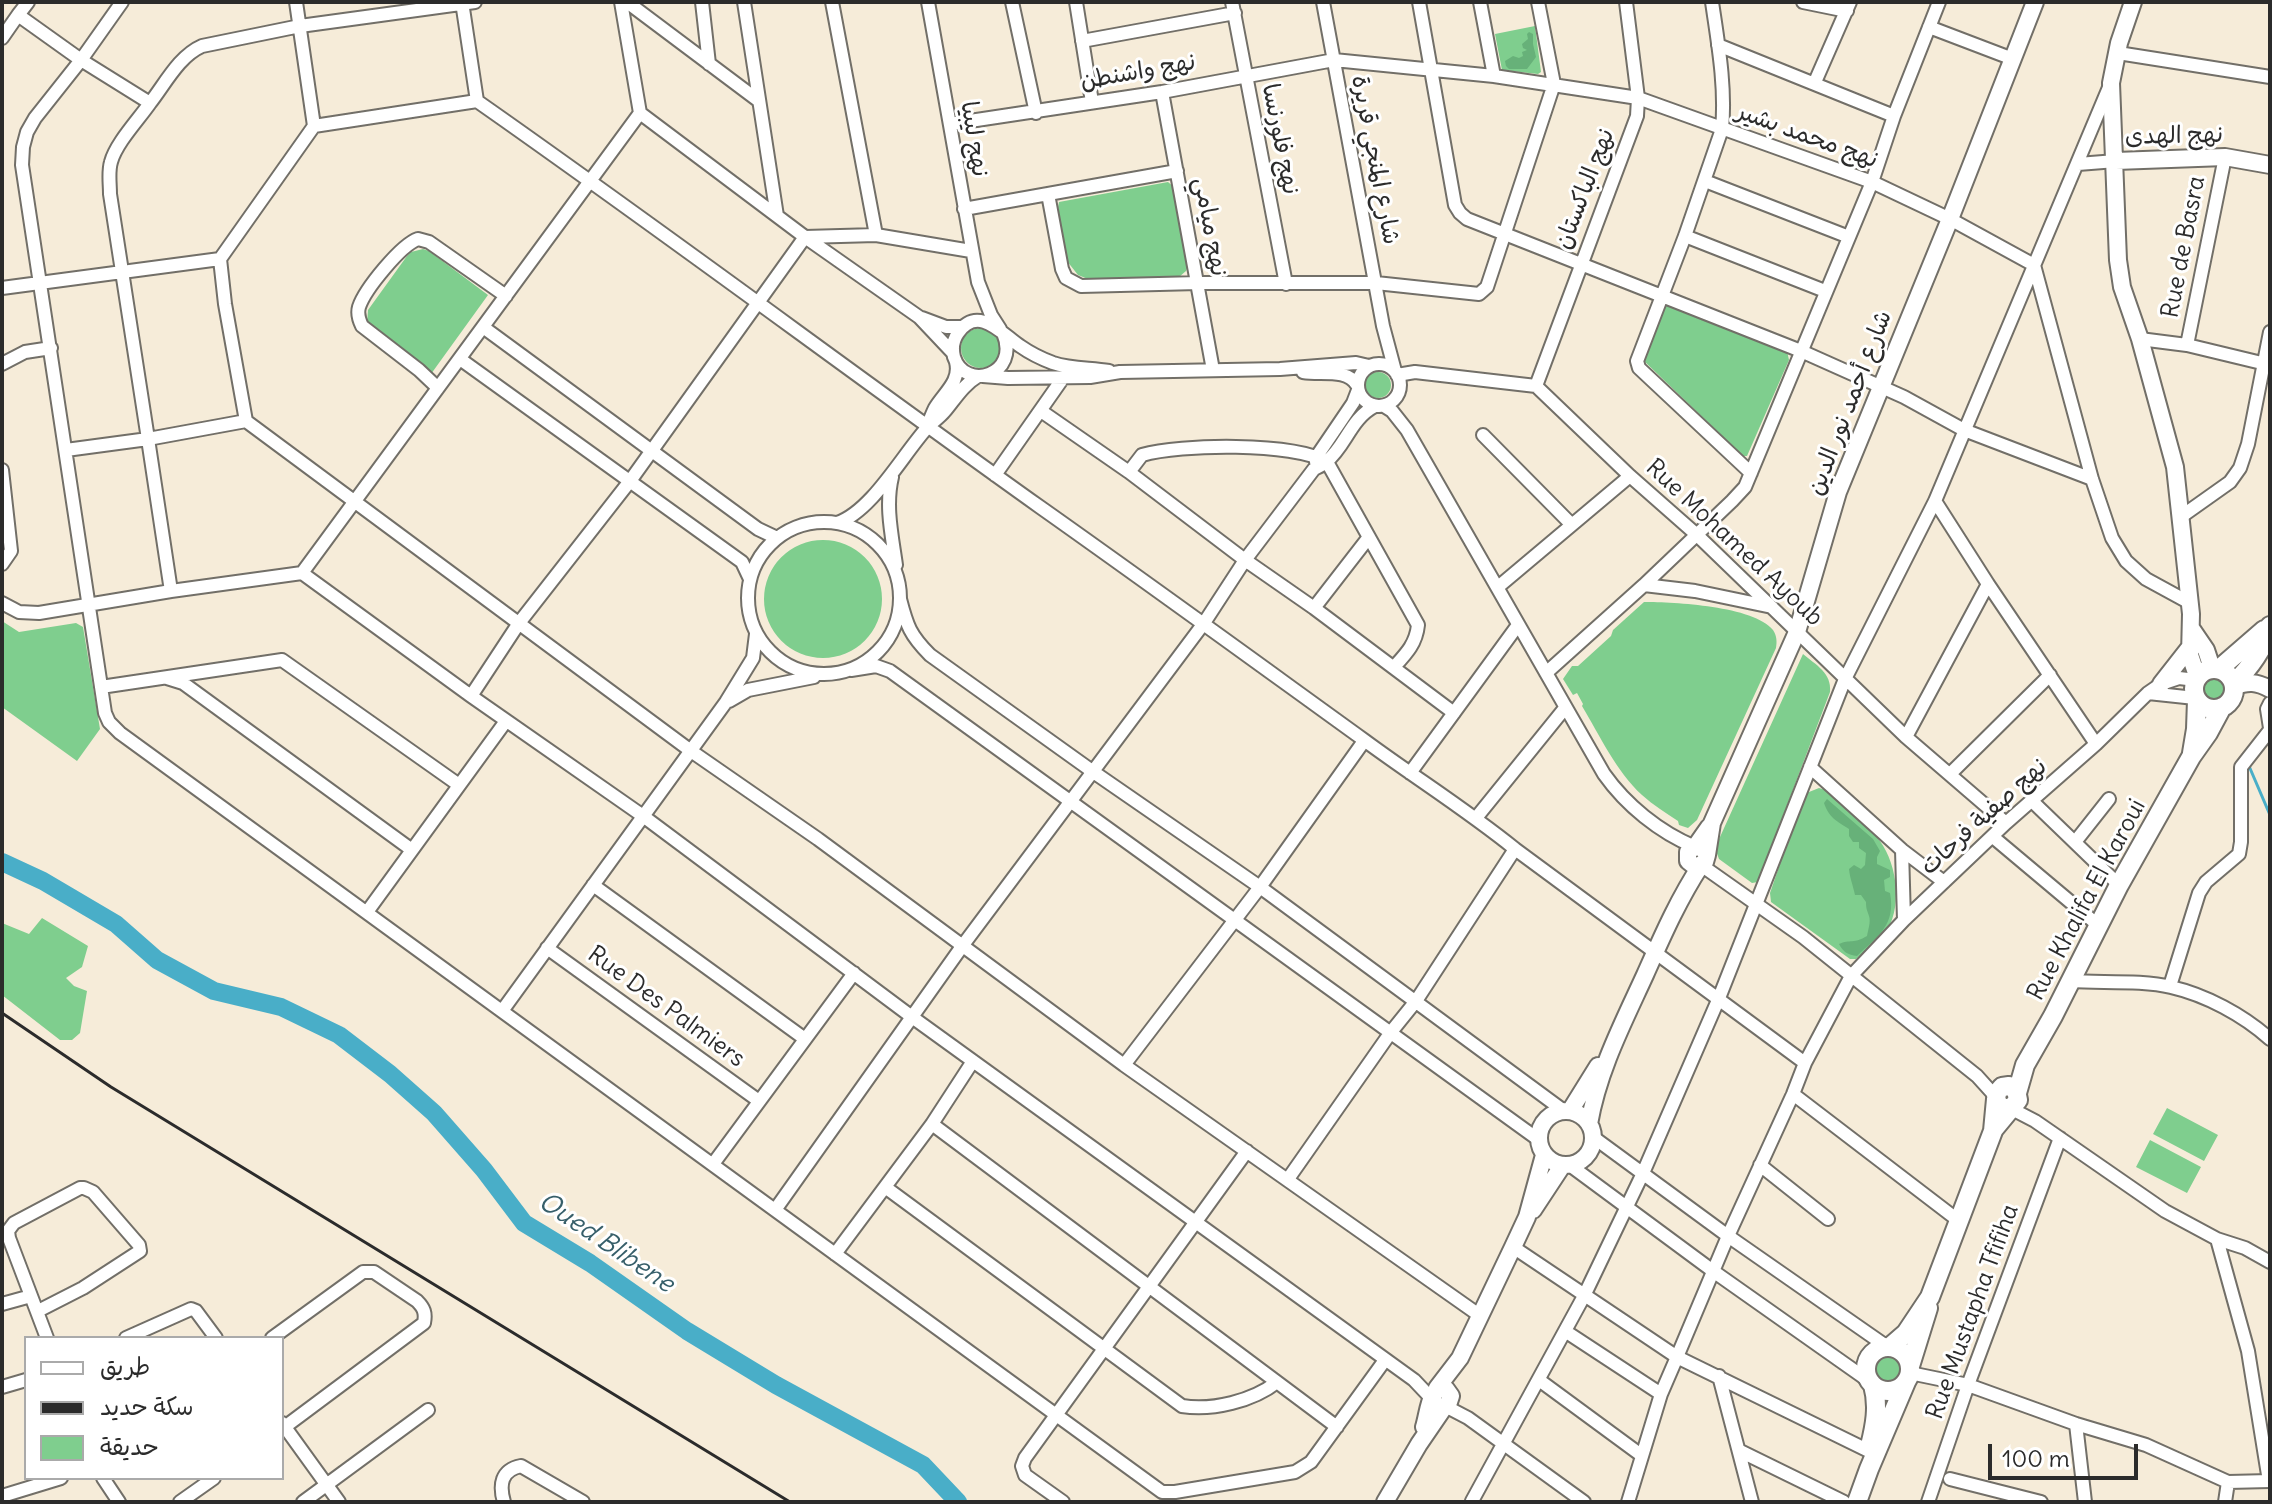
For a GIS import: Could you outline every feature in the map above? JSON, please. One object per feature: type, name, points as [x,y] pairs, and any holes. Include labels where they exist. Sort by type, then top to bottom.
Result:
[{"type":"main road","points":[[2203,682],[2270,626]]},
{"type":"main road","name":"Rue Khalifa El Karoui","points":[[1889,1346],[1906,1333],[1930,1297],[2007,1097],[2071,981],[2119,885],[2270,626]]},
{"type":"main road","points":[[2226,672],[2231,693],[2208,708],[2203,682],[2226,672]]},
{"type":"main road","name":"Rue Khalifa El Karoui","points":[[2191,757],[2203,682]]},
{"type":"main road","name":"Rue Khalifa El Karoui","points":[[1869,1460],[1909,1374],[1930,1297]]},
{"type":"main road","points":[[1857,1502],[1869,1460],[1876,1412],[1876,1396],[1871,1383],[1865,1366],[1872,1352],[1889,1346],[1904,1353],[1909,1374],[1894,1391],[1879,1390],[1871,1383]]},
{"type":"street","points":[[2,38],[28,2]]},
{"type":"street","points":[[122,2],[35,118],[23,147],[23,182],[109,722],[1156,1488],[1169,1493],[1295,1472],[1311,1462],[1385,1360]]},
{"type":"street","points":[[296,2],[314,126],[220,259],[246,421],[691,751],[818,839],[1124,1065],[1479,1315]]},
{"type":"street","points":[[624,2],[759,101]]},
{"type":"street","points":[[302,573],[640,113],[624,2]]},
{"type":"street","points":[[702,2],[709,64]]},
{"type":"street","points":[[744,2],[777,216]]},
{"type":"street","points":[[832,2],[876,235]]},
{"type":"street","name":"نهج ليبيا","points":[[928,2],[971,251],[978,282],[991,315],[1002,331]]},
{"type":"street","points":[[1012,2],[1036,113]]},
{"type":"street","points":[[1076,2],[1092,102]]},
{"type":"street","name":"شارع المنجي قريرة","points":[[1323,2],[1383,326],[1396,373]]},
{"type":"street","points":[[1419,2],[1455,205],[1467,219],[1801,351],[1904,397],[1964,430],[2092,479]]},
{"type":"street","points":[[1480,2],[1494,76]]},
{"type":"street","points":[[1048,194],[1062,269],[1066,278],[1073,283],[1089,286],[1376,283],[1479,294],[1487,287],[1554,84],[1538,2]]},
{"type":"street","name":"نهج الباكستان","points":[[1536,386],[1637,116],[1638,98],[1626,2]]},
{"type":"street","points":[[1712,2],[1723,106],[1722,129],[1685,236],[1637,358],[1639,368],[1751,473]]},
{"type":"street","points":[[1803,2],[1848,6],[1815,82]]},
{"type":"street","points":[[1546,673],[1644,585],[1745,487],[1872,182],[1894,116],[1939,2]]},
{"type":"street","name":"شارع أحمد نور الدين","points":[[1614,1041],[1685,890],[1689,873],[1797,632],[1838,492],[2035,2]]},
{"type":"street","points":[[1472,1502],[1584,1296],[1643,1173],[1719,998],[1845,679],[1935,501],[2078,164],[2111,83],[2133,2]]},
{"type":"street","points":[[171,591],[110,194],[111,160],[117,148],[191,51],[217,42],[300,26],[466,3],[477,101]]},
{"type":"street","points":[[1082,41],[1233,8]]},
{"type":"street","name":"نهج فلورنسا","points":[[1233,8],[1286,284]]},
{"type":"street","points":[[18,15],[81,60],[150,103]]},
{"type":"street","points":[[1929,27],[2013,59]]},
{"type":"street","points":[[1718,45],[1894,116]]},
{"type":"street","points":[[2118,53],[2270,77]]},
{"type":"street","name":"نهج واشنطن","points":[[950,124],[1036,113],[1334,60],[1431,69]]},
{"type":"street","name":"نهج محمد بشير","points":[[1431,69],[1638,98],[1872,182],[1950,219],[2034,265]]},
{"type":"street","points":[[2111,83],[2119,273],[2171,446],[2182,516],[2190,603],[2191,662],[2203,682]]},
{"type":"street","name":"نهج ميامي","points":[[1162,92],[1213,370]]},
{"type":"street","points":[[314,126],[477,101],[1364,741],[1476,818],[1805,1063]]},
{"type":"street","points":[[640,113],[805,237],[919,317],[969,374],[1063,378],[1120,372]]},
{"type":"street","name":"نهج الهدى","points":[[2078,164],[2225,157],[2270,165]]},
{"type":"street","name":"Rue de Basra","points":[[2187,345],[2225,157]]},
{"type":"street","points":[[964,209],[1177,171]]},
{"type":"street","points":[[1705,181],[1849,237]]},
{"type":"street","points":[[805,237],[876,235],[971,251]]},
{"type":"street","points":[[1685,236],[1825,291]]},
{"type":"street","points":[[471,696],[519,623],[630,481],[805,237]]},
{"type":"street","points":[[438,388],[362,326],[358,316],[365,295],[407,244],[418,239],[429,242],[506,296]]},
{"type":"street","points":[[2,288],[220,259]]},
{"type":"street","points":[[2034,265],[2092,479],[2112,538],[2126,561],[2146,579],[2190,603]]},
{"type":"street","name":"نهج ليبيا","points":[[967,325],[976,310],[978,282]]},
{"type":"street","points":[[919,317],[946,327],[986,322],[1022,347],[1051,363],[1067,367],[1120,372],[1280,369],[1356,363],[1386,365],[1400,381],[1398,394],[1407,430]]},
{"type":"street","points":[[927,427],[934,409],[956,378],[955,338],[967,325]]},
{"type":"street","name":"شارع المنجي قريرة","points":[[1372,365],[1381,352],[1383,326]]},
{"type":"street","points":[[483,327],[758,529],[777,538]]},
{"type":"street","points":[[837,523],[859,512],[927,427],[942,415],[969,381],[992,373],[1005,360],[1007,342],[1002,331]]},
{"type":"street","points":[[2182,516],[2230,482],[2240,468],[2266,364],[2270,332]]},
{"type":"street","points":[[2140,339],[2187,345],[2266,364]]},
{"type":"street","points":[[2,364],[25,352],[51,348]]},
{"type":"street","points":[[460,359],[742,562],[750,579]]},
{"type":"street","points":[[1319,463],[1353,403],[1361,374],[1372,365]]},
{"type":"street","points":[[1280,369],[1353,377],[1364,401],[1392,411],[1407,430],[1604,774],[1633,808],[2035,1121],[2165,1211],[2217,1239],[2245,1248],[2270,1262]]},
{"type":"street","points":[[1396,373],[1415,372],[1536,386]]},
{"type":"street","points":[[995,475],[1063,378]]},
{"type":"street","name":"Rue Mohamed Ayoub","points":[[1536,386],[1697,535],[1906,737],[2006,823]]},
{"type":"street","points":[[775,1210],[963,945],[1204,623],[1245,560],[1319,463],[1367,410],[1395,399],[1398,394]]},
{"type":"street","points":[[1041,411],[1129,472],[1454,713]]},
{"type":"street","points":[[66,450],[246,421]]},
{"type":"street","points":[[1483,435],[1571,524]]},
{"type":"street","points":[[1129,472],[1142,455],[1209,447],[1258,448],[1319,463],[1369,537],[1418,625],[1411,647],[1394,667]]},
{"type":"street","points":[[2,470],[11,551],[2,564]]},
{"type":"street","points":[[893,472],[888,508],[900,599],[913,639],[930,655],[1260,887],[1567,1111],[1581,1115],[1591,1130],[1643,1173],[1728,1236],[1889,1346]]},
{"type":"street","points":[[1498,587],[1630,476]]},
{"type":"street","points":[[1935,501],[2096,744]]},
{"type":"street","points":[[824,675],[803,672],[784,664],[768,651],[756,634],[749,616],[747,598],[750,579],[760,557],[777,538],[805,524],[837,523],[854,528],[882,549],[898,580]]},
{"type":"street","points":[[1314,608],[1369,537]]},
{"type":"street","points":[[2,603],[19,612],[39,613],[302,573],[643,816],[912,1017],[1385,1360],[1442,1396],[1502,1445],[1584,1502]]},
{"type":"street","points":[[1906,737],[1988,584]]},
{"type":"street","points":[[1644,585],[1695,591],[1772,607]]},
{"type":"street","points":[[851,670],[867,661],[886,642],[898,617],[900,599]]},
{"type":"street","points":[[1410,773],[1518,625]]},
{"type":"street","points":[[2191,628],[2206,650],[2203,682]]},
{"type":"street","points":[[502,1011],[726,702],[753,658],[756,634]]},
{"type":"street","points":[[2154,688],[2190,647]]},
{"type":"street","points":[[101,687],[282,660],[459,785]]},
{"type":"street","points":[[726,702],[748,690],[824,675],[876,666],[890,671],[1391,1032],[1541,1148],[1552,1162],[1566,1166],[1627,1207],[1871,1383]]},
{"type":"street","points":[[1950,774],[2050,675]]},
{"type":"street","points":[[164,677],[183,683],[412,850]]},
{"type":"street","points":[[2154,688],[2179,678],[2203,682]]},
{"type":"street","points":[[2154,688],[2203,682]]},
{"type":"street","name":"نهج صفية فرحات","points":[[1628,1502],[1661,1394],[1713,1271],[1805,1063],[1851,976],[1904,920],[2006,823],[2033,802],[2154,688]]},
{"type":"street","points":[[2231,693],[2270,690]]},
{"type":"street","points":[[2170,986],[2199,893],[2206,882],[2239,854],[2241,767],[2270,729],[2267,709],[2270,703]]},
{"type":"street","points":[[1476,818],[1565,708]]},
{"type":"street","points":[[367,912],[506,721]]},
{"type":"street","points":[[1124,1065],[1260,887],[1364,741]]},
{"type":"street","points":[[1810,767],[1902,850],[1944,882]]},
{"type":"street","points":[[2075,842],[2109,799]]},
{"type":"street","points":[[2033,802],[2119,885]]},
{"type":"street","points":[[1993,837],[2099,926]]},
{"type":"street","points":[[1288,1179],[1416,1001],[1515,849]]},
{"type":"street","points":[[1902,850],[1904,920]]},
{"type":"street","points":[[593,885],[805,1039]]},
{"type":"street","name":"Rue Des Palmiers","points":[[547,948],[759,1101]]},
{"type":"street","points":[[713,1164],[854,973]]},
{"type":"street","points":[[2071,981],[2170,986],[2230,1012],[2254,1025],[2270,1039]]},
{"type":"street","points":[[1527,1217],[1541,1148],[1540,1130],[1545,1120],[1567,1111],[1614,1041]]},
{"type":"street","points":[[1385,1502],[1419,1444],[1527,1217],[1566,1166],[1581,1161],[1589,1153],[1594,1096],[1614,1041]]},
{"type":"street","points":[[835,1254],[932,1124],[973,1061]]},
{"type":"street","points":[[1793,1094],[1959,1221]]},
{"type":"street","points":[[932,1124],[1337,1427]]},
{"type":"street","name":"Rue Mustapha Tfifiha","points":[[1928,1502],[2060,1138]]},
{"type":"street","points":[[1063,1502],[1028,1478],[1022,1466],[1025,1458],[1247,1151]]},
{"type":"street","points":[[1760,1165],[1828,1219]]},
{"type":"street","points":[[885,1187],[1182,1406],[1197,1408],[1247,1398],[1277,1382]]},
{"type":"street","points":[[38,1311],[83,1288],[140,1251],[139,1245],[93,1192],[84,1188],[14,1223],[8,1231],[46,1336]]},
{"type":"street","points":[[1909,1374],[1968,1385],[2076,1424],[2146,1445],[2228,1482],[2270,1481],[2248,1351],[2217,1239]]},
{"type":"street","points":[[1513,1247],[1677,1357],[1719,1376],[1869,1460]]},
{"type":"street","points":[[275,1336],[363,1272],[369,1271],[417,1301],[425,1316],[424,1323],[284,1425]]},
{"type":"street","points":[[2,1304],[31,1296]]},
{"type":"street","points":[[130,1336],[191,1309],[196,1311],[215,1336]]},
{"type":"street","points":[[1565,1331],[1661,1394]]},
{"type":"street","points":[[1719,1376],[1752,1502]]},
{"type":"street","points":[[1539,1380],[1641,1455]]},
{"type":"street","points":[[2,1387],[24,1381]]},
{"type":"street","points":[[303,1502],[428,1410]]},
{"type":"street","points":[[2076,1424],[2085,1502]]},
{"type":"street","points":[[284,1427],[339,1502]]},
{"type":"street","points":[[1740,1451],[1844,1502]]},
{"type":"street","points":[[504,1502],[500,1486],[503,1479],[513,1467],[521,1466],[583,1502]]},
{"type":"street","points":[[1950,1479],[1991,1496],[2041,1502]]},
{"type":"street","points":[[2,1496],[54,1480]]},
{"type":"street","points":[[104,1480],[119,1502]]},
{"type":"street","points":[[180,1502],[211,1480]]},
{"type":"street","points":[[2225,1502],[2228,1482]]},
{"type":"green space","points":[[1535,26],[1541,72],[1502,70],[1495,34]]},
{"type":"green space","points":[[1529,32],[1533,34],[1536,57],[1527,69],[1509,69],[1505,61],[1513,56],[1523,56],[1522,52],[1527,50],[1522,44],[1528,39]]},
{"type":"green space","points":[[1168,182],[1175,188],[1189,263],[1186,271],[1179,277],[1088,279],[1078,275],[1067,261],[1059,202]]},
{"type":"green space","points":[[423,249],[488,295],[431,374],[367,323],[368,310],[407,256]]},
{"type":"green space","points":[[1666,306],[1787,351],[1789,360],[1747,456],[1743,456],[1644,361]]},
{"type":"green space","points":[[981,328],[995,334],[1001,348],[995,362],[981,368],[967,362],[961,348],[967,334]]},
{"type":"green space","points":[[1378,372],[1387,376],[1391,385],[1387,394],[1378,398],[1369,394],[1365,385],[1369,376]]},
{"type":"green space","points":[[823,540],[846,544],[865,557],[878,576],[882,599],[878,622],[865,641],[846,654],[823,658],[800,654],[781,641],[768,622],[764,599],[768,576],[781,557],[800,544]]},
{"type":"green space","points":[[1644,602],[1732,611],[1763,622],[1776,637],[1776,648],[1697,820],[1688,828],[1679,825],[1678,821],[1633,786],[1609,753],[1577,693],[1573,695],[1563,679],[1572,666],[1578,666]]},
{"type":"green space","points":[[2,621],[19,632],[76,623],[83,627],[100,729],[77,761],[2,707]]},
{"type":"green space","points":[[1803,654],[1826,675],[1830,692],[1758,882],[1752,883],[1719,859],[1715,848]]},
{"type":"green space","points":[[2213,676],[2223,680],[2227,690],[2223,700],[2213,704],[2203,700],[2199,690],[2203,680]]},
{"type":"green space","points":[[1819,788],[1826,790],[1862,820],[1886,851],[1894,875],[1896,901],[1890,925],[1881,938],[1856,959],[1850,959],[1771,902],[1770,893],[1804,794]]},
{"type":"green space","points":[[1827,799],[1873,839],[1880,851],[1877,864],[1890,870],[1890,877],[1884,880],[1885,891],[1890,893],[1888,922],[1857,956],[1846,953],[1839,944],[1867,936],[1870,921],[1866,902],[1861,895],[1855,895],[1849,869],[1854,865],[1861,869],[1865,865],[1866,853],[1859,848],[1859,842],[1853,842],[1849,829],[1828,812],[1824,803]]},
{"type":"green space","points":[[42,918],[88,946],[82,967],[66,978],[74,986],[87,991],[80,1033],[72,1040],[60,1040],[2,995],[2,923],[29,934]]},
{"type":"green space","points":[[2167,1108],[2218,1135],[2204,1161],[2153,1134]]},
{"type":"green space","points":[[2150,1140],[2201,1167],[2187,1193],[2136,1167]]},
{"type":"green space","points":[[1888,1356],[1897,1360],[1901,1369],[1897,1378],[1888,1382],[1879,1378],[1875,1369],[1879,1360]]},
{"type":"waterway","points":[[2249,766],[2270,815]]},
{"type":"waterway","name":"Oued Blibene","points":[[2,862],[43,881],[116,924],[157,960],[214,991],[281,1007],[339,1035],[434,1113],[484,1170],[524,1223],[590,1263],[687,1331],[776,1385],[923,1465],[958,1502]]},
{"type":"railway","points":[[2,1013],[111,1087],[790,1502]]}]
